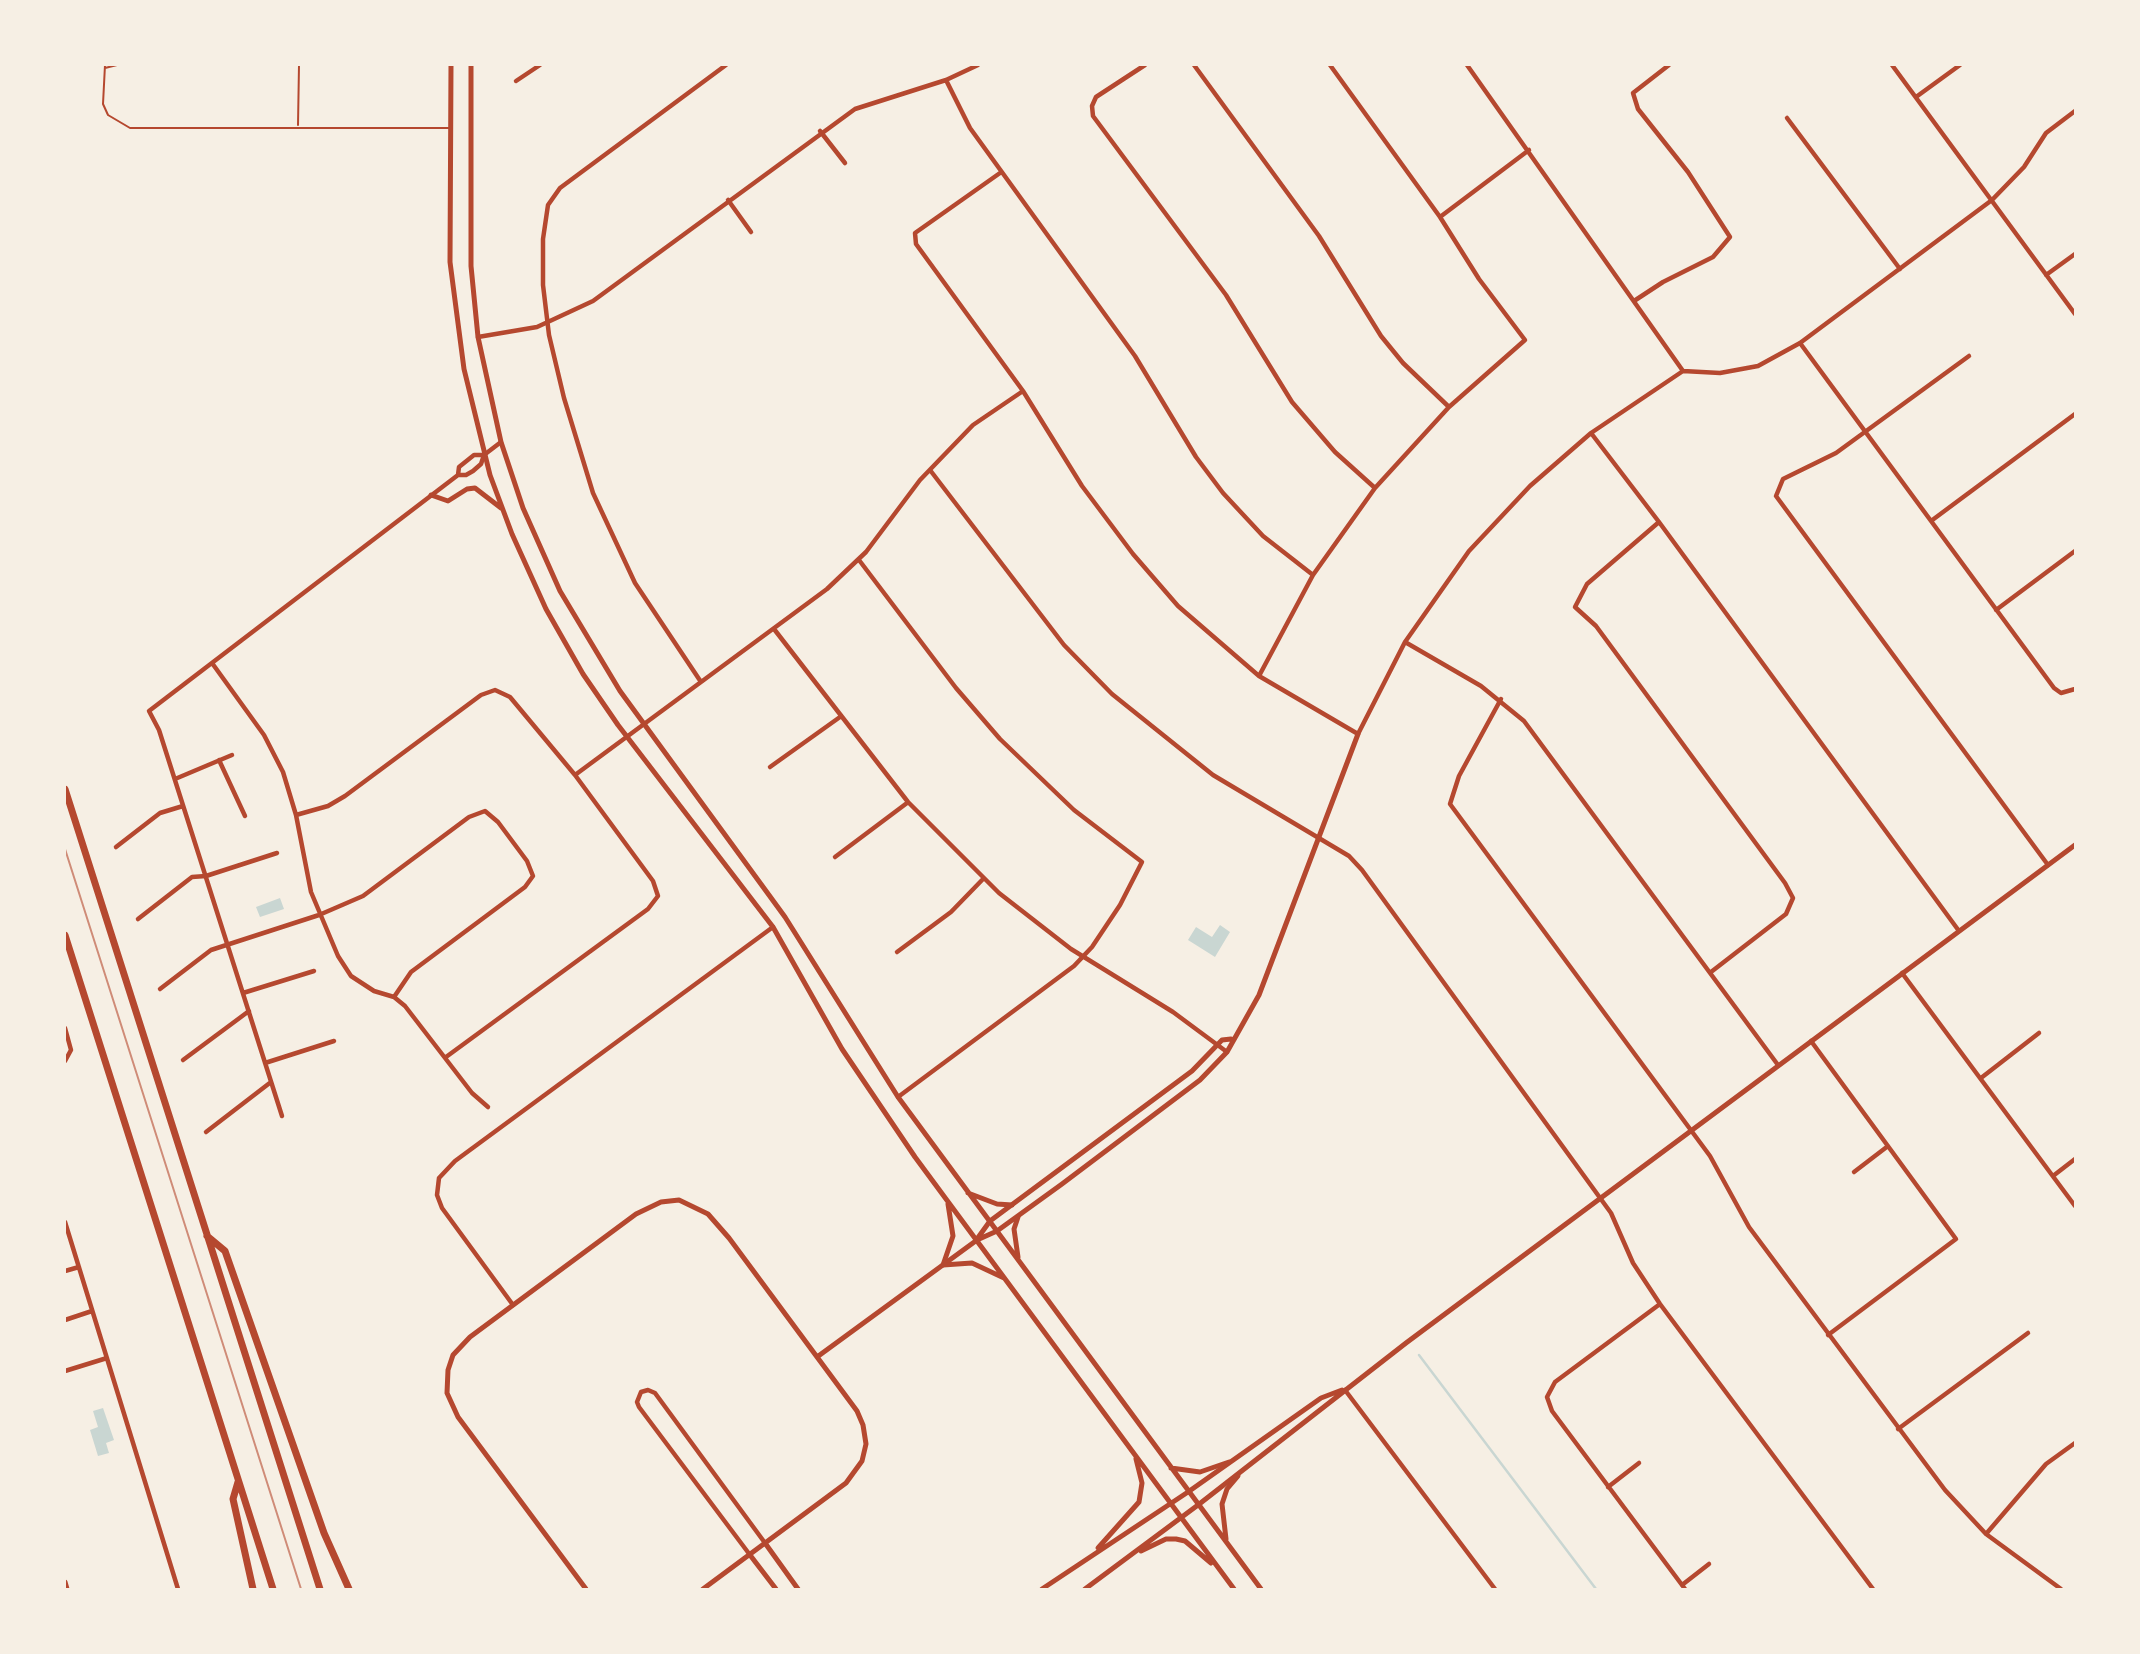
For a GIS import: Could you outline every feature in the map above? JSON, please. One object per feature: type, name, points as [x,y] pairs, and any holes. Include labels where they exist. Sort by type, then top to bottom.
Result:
[{"type":"highway","points":[[65,789],[320,1589]]},
{"type":"highway","points":[[65,935],[273,1589]]},
{"type":"highway","points":[[207,1236],[225,1251],[324,1533],[349,1589]]},
{"type":"highway","points":[[239,1482],[233,1499],[253,1589]]},
{"type":"main road","points":[[450,65],[449,225],[456,320],[472,411],[502,509],[557,630],[627,737],[773,927],[860,1078],[1234,1589]]},
{"type":"main road","points":[[471,65],[471,266],[478,337],[501,442],[532,530],[560,591],[600,661],[785,917],[898,1097],[1261,1589]]},
{"type":"main road","points":[[431,495],[448,501],[467,489],[475,488],[502,509]]},
{"type":"main road","points":[[817,1357],[976,1240],[997,1231],[1017,1217],[1200,1080],[1227,1052],[1231,1039],[1259,995],[1321,838],[1358,734]]},
{"type":"main road","points":[[1085,1589],[1328,1407],[1345,1389],[2075,845]]},
{"type":"main road","points":[[976,1240],[990,1221],[1192,1071],[1222,1041],[1231,1039]]},
{"type":"main road","points":[[968,1193],[997,1204],[1012,1205]]},
{"type":"main road","points":[[586,1589],[466,1429],[447,1394],[448,1370],[453,1355],[470,1337],[636,1214],[661,1202],[679,1200],[701,1209],[718,1224],[817,1357],[863,1425],[866,1444],[862,1461],[846,1483],[703,1589]]},
{"type":"main road","points":[[943,1265],[953,1236],[948,1201]]},
{"type":"main road","points":[[1017,1217],[1014,1229],[1018,1260]]},
{"type":"main road","points":[[943,1265],[972,1264],[1005,1279]]},
{"type":"main road","points":[[1042,1589],[1171,1504],[1321,1398],[1345,1389]]},
{"type":"main road","points":[[1091,1556],[1139,1502],[1142,1483],[1134,1453]]},
{"type":"main road","points":[[1170,1468],[1200,1472],[1229,1462]]},
{"type":"main road","points":[[1226,1542],[1222,1504],[1227,1489],[1238,1476]]},
{"type":"main road","points":[[1128,1557],[1166,1539],[1176,1539],[1185,1541],[1220,1570]]},
{"type":"main road","points":[[765,1543],[799,1589]]},
{"type":"main road","points":[[750,1555],[776,1589]]},
{"type":"main road","points":[[65,1583],[67,1589]]},
{"type":"street","points":[[516,81],[540,65]]},
{"type":"street","points":[[701,682],[657,618],[612,537],[571,424],[548,323],[543,285],[543,239],[552,196],[726,65]]},
{"type":"street","points":[[478,337],[548,323],[593,301],[820,131],[855,109],[946,80],[978,65]]},
{"type":"street","points":[[1145,65],[1096,97],[1092,106],[1093,116],[1226,295],[1293,402],[1335,452],[1376,488]]},
{"type":"street","points":[[1194,65],[1319,236],[1381,336],[1410,371],[1449,408]]},
{"type":"street","points":[[1259,676],[1313,575],[1376,488],[1449,408],[1525,340],[1479,279],[1440,217],[1330,65]]},
{"type":"street","points":[[1467,65],[1529,149],[1683,371]]},
{"type":"street","points":[[1634,301],[1663,282],[1713,257],[1730,237],[1688,172],[1638,109],[1633,93],[1670,65]]},
{"type":"street","points":[[1892,65],[2075,314]]},
{"type":"street","points":[[1916,97],[1960,65]]},
{"type":"street","points":[[946,80],[970,128],[1000,173],[1135,356],[1189,446],[1223,493],[1263,536],[1313,575]]},
{"type":"street","points":[[1000,173],[915,233],[916,244],[1023,391],[1082,486],[1133,554],[1178,606],[1259,676],[1358,734],[1405,642],[1469,551],[1530,486],[1591,433],[1683,371],[1720,373],[1758,366],[1800,343],[1992,200],[2024,167],[2046,133],[2075,111]]},
{"type":"street","points":[[1787,118],[1900,269]]},
{"type":"street","points":[[820,131],[845,163]]},
{"type":"street","points":[[1440,217],[1529,149]]},
{"type":"street","points":[[728,200],[751,232]]},
{"type":"street","points":[[2046,275],[2075,254]]},
{"type":"street","points":[[1800,343],[2054,688],[2061,693],[2075,689]]},
{"type":"street","points":[[1969,356],[1836,453],[1783,479],[1776,496],[2048,865]]},
{"type":"street","points":[[575,775],[827,589],[859,559],[930,470],[973,425],[1023,391]]},
{"type":"street","points":[[1931,521],[2075,414]]},
{"type":"street","points":[[1591,433],[1959,931]]},
{"type":"street","points":[[282,1116],[159,730],[149,711],[458,475],[473,471],[481,464],[484,455],[501,442]]},
{"type":"street","points":[[458,475],[459,467],[474,455],[484,455]]},
{"type":"street","points":[[930,470],[1064,645],[1112,694],[1213,775],[1321,838],[1349,856],[1362,870],[1600,1198],[1621,1232],[1633,1262],[1660,1304],[1872,1589]]},
{"type":"street","points":[[1659,522],[1587,584],[1575,607],[1596,626],[1785,883],[1793,898],[1786,915],[1711,972]]},
{"type":"street","points":[[1996,610],[2075,551]]},
{"type":"street","points":[[859,559],[956,688],[1000,739],[1074,810],[1142,862],[1120,905],[1083,956],[898,1097]]},
{"type":"street","points":[[774,629],[908,802],[984,878],[1083,956],[1173,1012],[1227,1052]]},
{"type":"street","points":[[1405,642],[1501,699],[1524,720],[1778,1065]]},
{"type":"street","points":[[212,663],[264,735],[283,772],[296,815],[311,892],[319,915],[351,976],[374,991],[394,997],[419,1021],[472,1093],[488,1107]]},
{"type":"street","points":[[296,815],[328,806],[345,796],[481,695],[495,690],[510,697],[575,775],[653,881],[658,896],[648,909],[446,1057]]},
{"type":"street","points":[[1501,699],[1465,765],[1450,804],[1710,1156],[1749,1227],[1898,1429],[1962,1511],[1986,1534],[2059,1588]]},
{"type":"street","points":[[770,767],[840,717]]},
{"type":"street","points":[[175,779],[232,755]]},
{"type":"street","points":[[219,760],[245,816]]},
{"type":"street","points":[[835,857],[908,802]]},
{"type":"street","points":[[116,847],[160,813],[183,806]]},
{"type":"street","points":[[160,989],[211,950],[319,915],[363,896],[469,817],[485,811],[498,822],[527,861],[533,876],[525,887],[411,972],[394,997]]},
{"type":"street","points":[[138,919],[192,877],[206,876],[277,853]]},
{"type":"street","points":[[897,952],[951,912],[984,878]]},
{"type":"street","points":[[513,1305],[442,1208],[437,1195],[439,1178],[455,1161],[773,927]]},
{"type":"street","points":[[243,993],[314,971]]},
{"type":"street","points":[[1902,973],[2075,1206]]},
{"type":"street","points":[[183,1060],[249,1011]]},
{"type":"street","points":[[65,1028],[71,1051],[65,1061]]},
{"type":"street","points":[[1981,1078],[2039,1033]]},
{"type":"street","points":[[265,1063],[334,1041]]},
{"type":"street","points":[[1811,1041],[1956,1239],[1828,1335]]},
{"type":"street","points":[[205,1132],[271,1082]]},
{"type":"street","points":[[1854,1172],[1888,1146]]},
{"type":"street","points":[[2053,1176],[2075,1158]]},
{"type":"street","points":[[65,1222],[178,1589]]},
{"type":"street","points":[[65,1271],[79,1267]]},
{"type":"street","points":[[1660,1304],[1555,1382],[1547,1397],[1552,1411],[1683,1587],[1709,1564]]},
{"type":"street","points":[[65,1320],[92,1311]]},
{"type":"street","points":[[1898,1429],[2028,1333]]},
{"type":"street","points":[[65,1371],[107,1358]]},
{"type":"street","points":[[1345,1389],[1494,1589]]},
{"type":"street","points":[[750,1555],[639,1407],[637,1402],[641,1392],[648,1390],[655,1393],[765,1543]]},
{"type":"street","points":[[1986,1534],[2046,1464],[2075,1443]]},
{"type":"street","points":[[1608,1486],[1640,1464]]},
{"type":"lane","points":[[117,65],[104,66],[103,104],[108,115],[130,128],[450,128]]},
{"type":"lane","points":[[298,126],[299,65]]},
{"type":"shaded area","points":[[280,898],[284,909],[260,917],[256,907]]},
{"type":"shaded area","points":[[1220,925],[1230,932],[1215,957],[1188,940],[1196,927],[1212,937]]},
{"type":"shaded area","points":[[103,1408],[114,1440],[106,1443],[109,1453],[98,1456],[90,1430],[98,1427],[93,1411]]},
{"type":"waterway","points":[[1419,1355],[1596,1589]]},
{"type":"tram line","points":[[65,849],[301,1589]]}]
